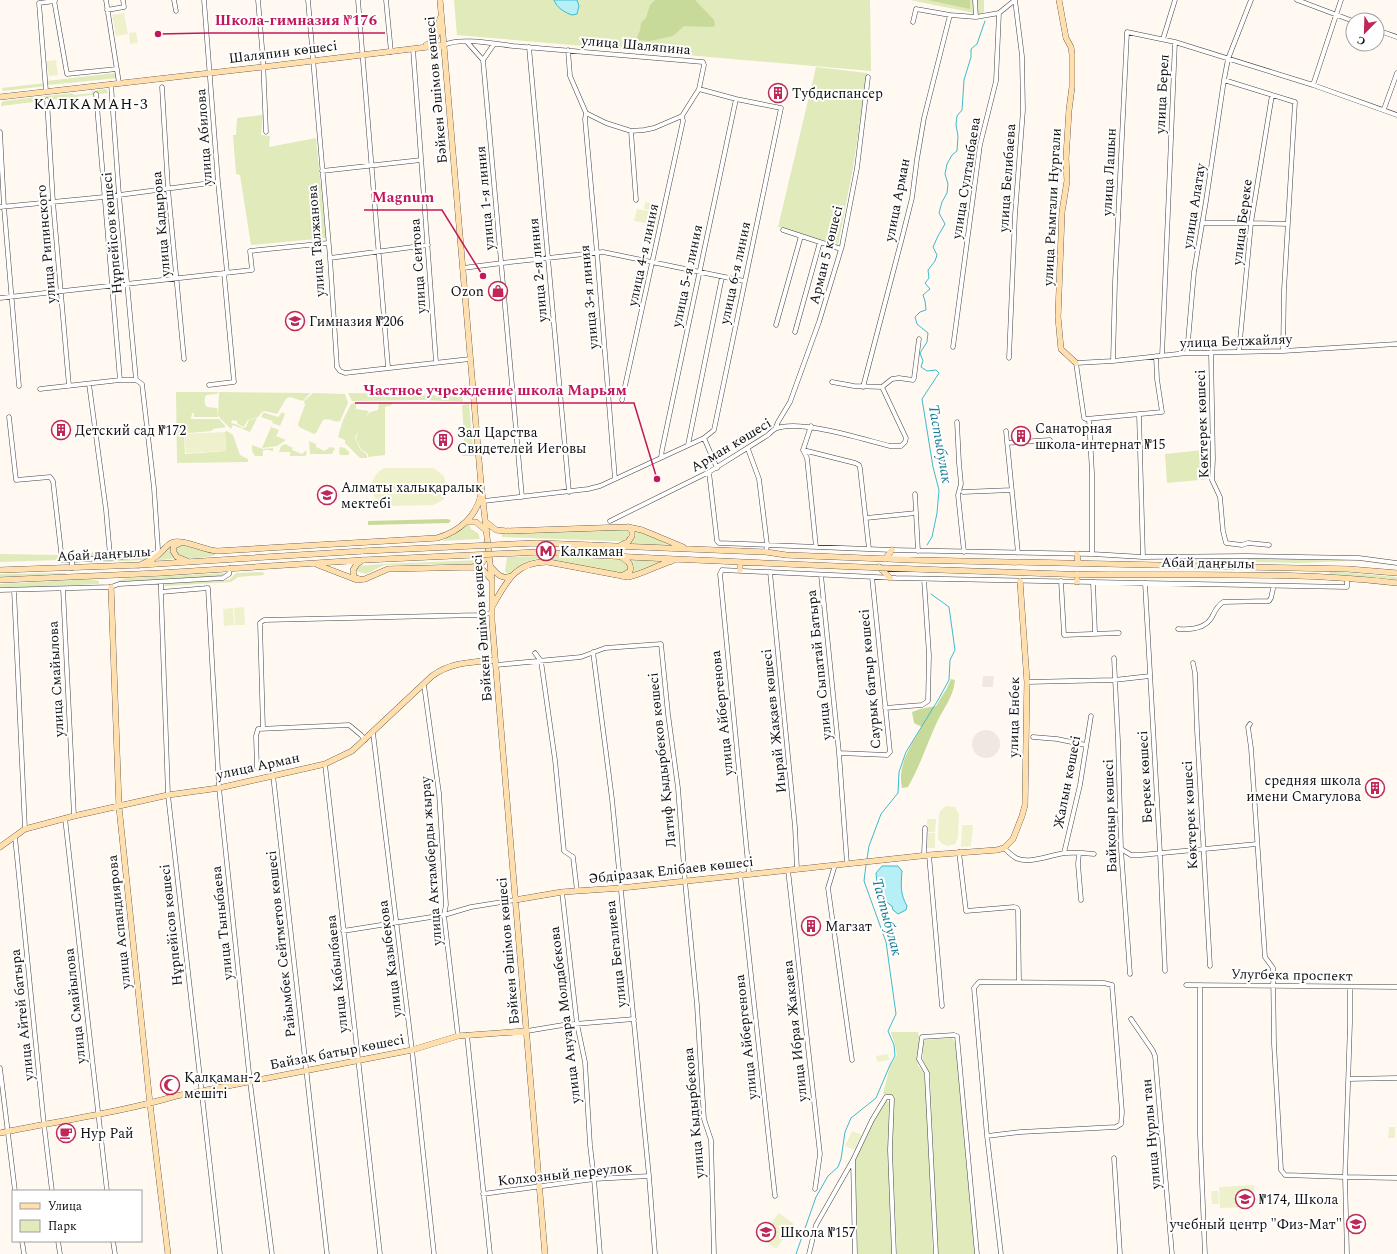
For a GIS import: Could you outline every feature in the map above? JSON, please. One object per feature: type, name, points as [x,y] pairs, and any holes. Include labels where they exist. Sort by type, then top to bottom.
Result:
[{"type":"main road","name":"Бәйкен Әшімов көшесі","points":[[440,0],[470,358],[491,567],[491,611],[495,662],[545,1254]]},
{"type":"main road","name":"улица Рымгали Нургали","points":[[1060,0],[1066,38],[1072,46],[1072,87],[1066,158],[1067,181],[1062,212],[1058,317],[1061,350],[1076,363]]},
{"type":"main road","points":[[413,49],[432,43],[435,40],[441,10]]},
{"type":"main road","name":"Шаляпин көшесі","points":[[0,96],[263,67],[444,45]]},
{"type":"main road","points":[[140,565],[154,558],[174,542],[212,551],[218,551],[437,538],[450,533],[467,522],[478,504],[482,488]]},
{"type":"main road","points":[[467,522],[476,522],[480,524],[487,532]]},
{"type":"main road","points":[[486,522],[496,530],[506,531]]},
{"type":"main road","points":[[620,546],[628,542],[632,536],[632,531],[628,527]]},
{"type":"main road","points":[[488,543],[496,532],[628,527],[642,530],[693,550]]},
{"type":"main road","points":[[182,543],[174,546],[174,553],[180,559],[194,561]]},
{"type":"main road","name":"Абай даңғылы","points":[[0,570],[140,565],[363,551],[537,543],[766,552],[885,559],[1348,568],[1397,573]]},
{"type":"main road","points":[[885,559],[892,550]]},
{"type":"main road","points":[[473,567],[482,563],[489,552]]},
{"type":"main road","name":"Абай даңғылы","points":[[0,580],[161,573],[364,560],[538,552],[753,563],[1076,574],[1323,577],[1396,583]]},
{"type":"main road","points":[[753,552],[753,563]]},
{"type":"main road","points":[[1077,554],[1078,563]]},
{"type":"main road","points":[[621,557],[630,565],[630,571],[622,576]]},
{"type":"main road","points":[[491,611],[504,586],[513,575],[523,567],[537,562],[622,576],[634,576],[662,563],[677,559]]},
{"type":"main road","points":[[361,580],[354,577],[353,570],[357,564],[364,560]]},
{"type":"main road","points":[[740,562],[740,570]]},
{"type":"main road","points":[[312,563],[331,569],[352,579],[361,580],[388,569],[473,567],[482,570],[492,581]]},
{"type":"main road","points":[[491,567],[497,574],[503,577],[513,575]]},
{"type":"main road","points":[[879,567],[890,578]]},
{"type":"main road","points":[[1323,568],[1323,577]]},
{"type":"main road","points":[[1076,574],[1077,582]]},
{"type":"main road","name":"улица Енбек","points":[[1004,848],[1016,833],[1025,805],[1027,682],[1020,580]]},
{"type":"main road","name":"улица Аспандиярова","points":[[111,586],[119,807],[150,1104],[168,1254]]},
{"type":"main road","name":"улица Арман","points":[[0,847],[26,829],[65,818],[168,795],[219,788],[325,764],[352,751],[373,733],[432,676],[442,669],[456,664],[495,662]]},
{"type":"main road","name":"Әбдіразақ Елібаев көшесі","points":[[515,900],[562,892],[621,888],[740,874],[959,852],[997,850],[1004,848]]},
{"type":"main road","name":"Байзақ батыр көшесі","points":[[0,1133],[98,1116],[150,1104],[176,1096],[412,1050],[458,1036],[527,1031]]},
{"type":"street","points":[[46,91],[39,3],[54,0],[67,74],[117,69]]},
{"type":"street","points":[[106,0],[119,83]]},
{"type":"street","points":[[107,10],[124,7],[123,0]]},
{"type":"street","points":[[174,0],[176,12]]},
{"type":"street","name":"улица Абилова","points":[[204,0],[234,382],[209,384]]},
{"type":"street","points":[[258,0],[266,132]]},
{"type":"street","name":"улица Талжанова","points":[[308,0],[330,258],[337,367],[340,371],[345,372],[470,358]]},
{"type":"street","points":[[358,0],[388,367]]},
{"type":"street","points":[[386,0],[391,52]]},
{"type":"street","points":[[975,0],[976,17]]},
{"type":"street","points":[[913,22],[916,9],[950,15],[976,17],[999,13],[1015,0]]},
{"type":"street","name":"улица Белибаева","points":[[1009,358],[1015,215],[1023,110],[1022,56],[1015,0]]},
{"type":"street","points":[[1163,39],[1175,0]]},
{"type":"street","name":"улица Алатау","points":[[1187,353],[1194,272],[1224,80],[1228,61],[1251,0]]},
{"type":"street","points":[[1297,0],[1345,18]]},
{"type":"street","points":[[1313,85],[1342,0]]},
{"type":"street","name":"улица Султанбаева","points":[[953,347],[980,145],[996,81],[999,13]]},
{"type":"street","name":"улица Арман","points":[[863,387],[912,198],[924,118],[950,15]]},
{"type":"street","name":"улица Лашын","points":[[1113,361],[1115,282],[1127,32],[1175,42]]},
{"type":"street","points":[[1385,33],[1397,37]]},
{"type":"street","name":"Шаляпин көшесі","points":[[444,45],[450,42],[467,42],[568,50]]},
{"type":"street","points":[[467,42],[483,60],[494,44]]},
{"type":"street","name":"улица Берел","points":[[1162,356],[1175,42],[1228,61],[1313,85],[1384,109],[1397,115]]},
{"type":"street","name":"улица 2-я линия","points":[[529,47],[569,492]]},
{"type":"street","name":"улица Сеитова","points":[[413,49],[436,362]]},
{"type":"street","points":[[568,50],[570,76],[586,113],[606,123],[631,130],[654,128],[682,116],[699,89],[736,99]]},
{"type":"street","name":"улица Шаляпина","points":[[568,50],[703,62],[704,64],[699,89]]},
{"type":"street","name":"улица 1-я линия","points":[[483,60],[522,497]]},
{"type":"street","points":[[1384,109],[1397,73]]},
{"type":"street","name":"Арман 5 көшесі","points":[[775,429],[790,402],[819,322],[841,249],[857,168],[868,77]]},
{"type":"street","points":[[1224,80],[1295,102],[1284,290],[1283,352]]},
{"type":"street","name":"Нұрпейісов көшесі","points":[[107,558],[150,555],[156,552],[159,546],[142,384],[136,380],[119,195],[111,84]]},
{"type":"street","name":"улица Кадырова","points":[[162,87],[168,189],[184,359]]},
{"type":"street","name":"Нұрпейісов көшесі","points":[[96,94],[120,380]]},
{"type":"street","name":"улица Береке","points":[[1239,351],[1251,223],[1272,95]]},
{"type":"street","name":"улица 6-я линия","points":[[704,438],[714,430],[781,108],[736,99]]},
{"type":"street","name":"улица 5-я линия","points":[[662,457],[662,450],[736,99]]},
{"type":"street","name":"улица Рипинского","points":[[47,100],[53,202],[62,291],[69,386]]},
{"type":"street","name":"улица 3-я линия","points":[[586,113],[585,119],[615,479]]},
{"type":"street","name":"улица 4-я линия","points":[[622,400],[683,121],[682,116]]},
{"type":"street","points":[[631,130],[636,200]]},
{"type":"street","points":[[0,132],[2,207],[12,296],[19,386]]},
{"type":"street","points":[[322,171],[421,160]]},
{"type":"street","points":[[2,207],[104,197],[218,182]]},
{"type":"street","points":[[1202,223],[1288,224]]},
{"type":"street","points":[[783,230],[841,249]]},
{"type":"street","points":[[776,325],[801,236]]},
{"type":"street","points":[[795,332],[820,242]]},
{"type":"street","points":[[0,298],[252,270],[250,251],[328,243]]},
{"type":"street","points":[[330,258],[428,245]]},
{"type":"street","points":[[463,268],[548,257],[603,252],[744,281]]},
{"type":"street","points":[[688,445],[722,277]]},
{"type":"street","points":[[832,382],[863,387],[882,387],[892,379],[899,378],[913,380],[919,339]]},
{"type":"street","name":"улица Белжайляу","points":[[1076,363],[1113,361],[1187,353],[1239,351],[1283,352],[1397,344]]},
{"type":"street","name":"Көктерек көшесі","points":[[1211,352],[1212,480],[1220,497],[1223,531],[1226,543],[1242,546],[1248,543],[1269,545]]},
{"type":"street","points":[[1076,363],[1084,417],[1089,419],[1162,412],[1157,379],[1156,356]]},
{"type":"street","points":[[40,389],[120,380],[136,380]]},
{"type":"street","points":[[9,417],[16,480],[50,477],[53,481],[62,560],[107,558],[110,554],[106,510],[89,384]]},
{"type":"street","name":"Арман көшесі","points":[[610,521],[717,468],[748,449],[775,429],[783,427],[811,426],[890,446],[901,446],[905,442],[906,438],[882,387]]},
{"type":"street","points":[[1139,414],[1143,557]]},
{"type":"street","points":[[1089,419],[1092,474],[1092,554]]},
{"type":"street","points":[[957,422],[961,484],[958,495],[964,552]]},
{"type":"street","points":[[811,426],[803,450],[807,458],[816,547]]},
{"type":"street","points":[[1006,431],[1018,553]]},
{"type":"street","points":[[484,501],[588,490],[600,486],[704,438],[717,468]]},
{"type":"street","points":[[1007,443],[1050,440]]},
{"type":"street","points":[[748,449],[759,479],[767,544],[766,552]]},
{"type":"street","points":[[803,450],[859,465],[869,549]]},
{"type":"street","points":[[709,472],[717,541],[719,543],[918,551],[1092,554],[1143,557],[1241,556],[1359,558],[1397,563]]},
{"type":"street","points":[[963,492],[1012,490]]},
{"type":"street","points":[[915,494],[918,551]]},
{"type":"street","points":[[866,518],[916,513]]},
{"type":"street","points":[[741,544],[741,551]]},
{"type":"street","points":[[72,560],[72,568]]},
{"type":"street","points":[[0,590],[63,589],[111,586],[118,584],[223,578],[229,574],[230,568]]},
{"type":"street","name":"улица Айбергенова","points":[[740,570],[722,570],[720,574],[749,874]]},
{"type":"street","points":[[740,570],[924,579],[1347,587],[1347,579]]},
{"type":"street","name":"Иырай Жақаев көшесі","points":[[770,572],[795,827],[797,869]]},
{"type":"street","name":"улица Сыпатай Батыра","points":[[821,575],[839,753],[847,864]]},
{"type":"street","name":"Саурық батыр көшесі","points":[[839,753],[889,754],[872,577]]},
{"type":"street","points":[[885,708],[922,705],[928,701],[929,656],[924,579]]},
{"type":"street","points":[[1061,581],[1064,635],[1119,632]]},
{"type":"street","name":"Нұрпейісов көшесі","points":[[161,582],[168,795],[220,1254]]},
{"type":"street","points":[[1093,582],[1095,633]]},
{"type":"street","name":"Береке көшесі","points":[[1145,583],[1165,971]]},
{"type":"street","name":"улица Тыныбаева","points":[[162,592],[208,588],[219,788],[250,1082],[272,1254]]},
{"type":"street","name":"улица Смайылова","points":[[63,589],[74,816]]},
{"type":"street","points":[[1178,629],[1191,630],[1197,628],[1211,618],[1216,607],[1223,602],[1269,601],[1273,589]]},
{"type":"street","points":[[14,590],[26,829]]},
{"type":"street","points":[[263,729],[260,624],[264,620],[478,615],[491,611]]},
{"type":"street","name":"Латиф Қыдырбеков көшесі","points":[[593,652],[605,648],[660,644],[678,788],[698,1017]]},
{"type":"street","points":[[535,652],[541,662],[555,760],[564,851],[573,857],[577,891]]},
{"type":"street","points":[[495,662],[541,662],[581,657],[593,652]]},
{"type":"street","name":"улица Бегалиева","points":[[593,652],[612,799],[649,1176],[655,1254]]},
{"type":"street","name":"Байқоңыр көшесі","points":[[1114,658],[1121,850],[1130,974]]},
{"type":"street","name":"Көктерек көшесі","points":[[1193,663],[1195,673],[1210,966]]},
{"type":"street","points":[[1027,682],[1114,680],[1150,676]]},
{"type":"street","name":"улица Актамберды жырау","points":[[424,685],[439,793],[446,905],[444,915],[458,1036]]},
{"type":"street","name":"Жалын көшесі","points":[[1064,853],[1080,786],[1091,716]]},
{"type":"street","points":[[1250,724],[1248,727],[1251,748],[1265,957],[1273,968],[1274,1044],[1282,1170],[1286,1175],[1397,1178]]},
{"type":"street","points":[[258,768],[256,732],[258,729],[349,725],[365,740]]},
{"type":"street","name":"улица Казыбекова","points":[[373,733],[412,1050],[434,1254]]},
{"type":"street","points":[[1033,737],[1057,739],[1086,745]]},
{"type":"street","name":"улица Кабылбаева","points":[[325,764],[380,1254]]},
{"type":"street","name":"Райымбек Сейтметов көшесі","points":[[273,775],[327,1254]]},
{"type":"street","name":"улица Смайылова","points":[[65,818],[107,1190]]},
{"type":"street","points":[[925,828],[942,1006]]},
{"type":"street","name":"улица Айтей батыра","points":[[15,837],[52,1190]]},
{"type":"street","points":[[1121,850],[1131,854],[1160,853],[1257,844]]},
{"type":"street","points":[[1004,848],[1017,859],[1023,860],[1044,858],[1064,853],[1094,854]]},
{"type":"street","points":[[959,852],[966,911],[1014,907],[1018,910],[1019,982]]},
{"type":"street","points":[[1079,853],[1078,864],[1081,900]]},
{"type":"street","points":[[835,865],[828,888],[852,1060]]},
{"type":"street","name":"улица Ибрая Жакаева","points":[[788,870],[820,1154],[815,1189]]},
{"type":"street","name":"улица Айбергенова","points":[[740,874],[775,1196]]},
{"type":"street","name":"улица Ануара Молдабекова","points":[[562,892],[577,1024],[585,1062],[590,1145],[600,1254]]},
{"type":"street","name":"Әбдіразақ Елібаев көшесі","points":[[343,931],[444,915],[471,907],[515,900]]},
{"type":"street","points":[[987,1136],[1021,1132],[1116,1127],[1121,1124],[1122,1120],[1112,986],[1104,983],[979,982],[974,988],[987,1136],[1001,1254]]},
{"type":"street","name":"Улугбека проспект","points":[[1186,985],[1397,987]]},
{"type":"street","points":[[1200,985],[1200,1135],[1205,1254]]},
{"type":"street","points":[[1347,1254],[1345,1177],[1350,986]]},
{"type":"street","name":"улица Кыдырбекова","points":[[698,1017],[704,1119],[711,1140],[714,1254]]},
{"type":"street","name":"улица Нурлы тан","points":[[1131,1019],[1153,1050],[1155,1056],[1172,1254]]},
{"type":"street","name":"Байзақ батыр көшесі","points":[[527,1031],[551,1026],[634,1020]]},
{"type":"street","points":[[467,1035],[490,1254]]},
{"type":"street","points":[[936,1254],[927,1073],[919,1059],[922,1037],[954,1035],[956,1036],[977,1254]]},
{"type":"street","points":[[0,1068],[15,1190]]},
{"type":"street","points":[[1348,1078],[1397,1078]]},
{"type":"street","points":[[809,1254],[816,1225],[853,1160],[872,1120],[886,1097],[891,1097],[892,1099],[890,1150],[894,1254]]},
{"type":"street","points":[[1114,1158],[1120,1254]]},
{"type":"street","points":[[853,1160],[855,1254]]},
{"type":"street","name":"Колхозный переулок","points":[[484,1194],[594,1179],[649,1176]]},
{"type":"street","points":[[22,1242],[24,1254]]},
{"type":"street","points":[[58,1242],[60,1254]]},
{"type":"street","points":[[113,1242],[115,1254]]},
{"type":"green space","points":[[454,0],[870,0],[871,71],[457,35]]},
{"type":"green space","points":[[655,0],[695,0],[714,20],[715,25],[713,27],[684,26],[673,36],[650,41],[636,40],[641,23],[646,18],[650,5]]},
{"type":"green space","points":[[910,0],[984,0],[984,12],[979,14]]},
{"type":"green space","points":[[928,0],[970,0],[970,9]]},
{"type":"green space","points":[[124,13],[128,34],[116,36],[112,15]]},
{"type":"green space","points":[[136,32],[138,43],[130,44],[129,33]]},
{"type":"green space","points":[[56,60],[58,75],[49,76],[46,61]]},
{"type":"green space","points":[[816,67],[867,73],[853,168],[838,245],[778,227]]},
{"type":"green space","points":[[115,73],[118,75],[118,78],[48,85],[47,81]]},
{"type":"green space","points":[[45,83],[46,86],[3,91],[2,88]]},
{"type":"green space","points":[[106,89],[108,93],[1,106],[1,103],[4,101],[72,93],[74,95],[92,93],[92,91]]},
{"type":"green space","points":[[263,115],[261,135],[270,136],[269,147],[316,138],[326,238],[251,245],[240,175],[236,174],[233,135],[236,135],[237,118]]},
{"type":"green space","points":[[645,202],[659,205],[658,211],[644,209]]},
{"type":"green space","points":[[637,209],[659,213],[657,225],[634,221]]},
{"type":"green space","points":[[176,392],[218,392],[217,394],[206,395],[205,404],[207,407],[217,408],[218,417],[194,417],[194,413],[192,413],[191,419],[219,419],[226,427],[213,429],[212,431],[177,434],[184,434],[185,454],[226,451],[225,432],[227,431],[233,435],[240,455],[248,459],[248,462],[177,463]]},
{"type":"green space","points":[[219,392],[310,393],[303,401],[290,397],[286,399],[277,414],[265,411],[262,412],[258,417],[248,420],[243,427],[237,423],[237,421],[232,420],[231,423],[242,428],[246,427],[249,420],[257,418],[250,432],[233,425],[231,429],[220,418],[218,415]]},
{"type":"green space","points":[[313,393],[345,394],[348,403],[340,421],[328,419],[323,420],[314,434],[299,427],[298,424],[305,405],[304,401]]},
{"type":"green space","points":[[348,393],[412,394],[462,397],[463,402],[423,400],[352,401]]},
{"type":"green space","points":[[392,402],[392,405],[385,407],[385,455],[368,457],[368,454],[361,449],[356,439],[358,431],[355,438],[360,449],[367,455],[367,458],[360,458],[345,443],[345,440],[338,437],[343,420],[351,404],[356,403],[356,409],[369,411],[366,416],[370,412],[378,410],[379,403]]},
{"type":"green space","points":[[469,404],[474,456],[462,456],[462,454],[465,454],[462,405]]},
{"type":"green space","points":[[282,412],[285,414],[280,426],[272,423],[273,421],[261,417],[263,413],[265,413],[278,417]]},
{"type":"green space","points":[[271,427],[279,430],[276,436],[286,440],[277,446],[262,448]]},
{"type":"green space","points":[[225,432],[226,451],[186,453],[184,434]]},
{"type":"green space","points":[[309,441],[316,444],[316,447],[325,451],[329,447],[335,448],[332,454],[310,454]]},
{"type":"green space","points":[[285,444],[293,448],[292,450],[302,454],[305,451],[307,452],[306,455],[290,456],[290,452],[279,452],[281,446]]},
{"type":"green space","points":[[252,445],[263,449],[273,448],[273,451],[263,450],[263,456],[255,456],[252,451]]},
{"type":"green space","points":[[340,447],[345,448],[349,452],[349,455],[340,455]]},
{"type":"green space","points":[[1212,449],[1210,479],[1167,483],[1165,454]]},
{"type":"green space","points":[[384,468],[434,468],[444,476],[447,488],[446,495],[443,500],[433,505],[388,506],[381,503],[373,494],[372,483],[378,472]]},
{"type":"green space","points":[[451,520],[449,523],[368,525],[368,521]]},
{"type":"green space","points":[[469,524],[471,529],[478,533],[480,539],[442,541]]},
{"type":"green space","points":[[612,528],[626,530],[630,533],[630,536],[625,541],[502,537],[502,534],[509,533],[560,532]]},
{"type":"green space","points":[[633,529],[671,546],[629,544],[635,537]]},
{"type":"green space","points":[[173,545],[171,547],[171,553],[175,558],[154,561],[163,555],[169,546]]},
{"type":"green space","points":[[176,546],[186,546],[215,555],[199,558],[183,557],[175,551]]},
{"type":"green space","points":[[107,551],[107,556],[103,557],[65,558],[63,554]]},
{"type":"green space","points":[[0,554],[59,555],[59,560],[0,562]]},
{"type":"green space","points":[[544,556],[619,560],[627,563],[628,570],[622,573],[536,559],[525,562],[507,574],[505,571],[507,557]]},
{"type":"green space","points":[[152,557],[145,560],[103,562],[103,560]]},
{"type":"green space","points":[[1183,558],[1231,558],[1231,560],[1221,562],[1186,561]]},
{"type":"green space","points":[[1248,558],[1347,561],[1299,563],[1255,562],[1248,560]]},
{"type":"green space","points":[[628,559],[661,561],[641,572],[631,575],[633,566],[632,562]]},
{"type":"green space","points":[[481,560],[473,564],[384,565],[366,574],[355,571],[358,566]]},
{"type":"green space","points":[[1330,571],[1397,577],[1397,580],[1329,574]]},
{"type":"green space","points":[[263,572],[264,575],[238,577],[231,582],[164,586],[165,584],[229,580],[236,573]]},
{"type":"green space","points":[[225,573],[224,576],[118,583],[118,581],[127,578]]},
{"type":"green space","points":[[0,574],[66,574],[0,577]]},
{"type":"green space","points":[[91,579],[99,581],[99,584],[0,587],[0,584]]},
{"type":"green space","points":[[244,607],[245,625],[235,625],[234,608]]},
{"type":"green space","points":[[233,608],[234,625],[224,626],[223,609]]},
{"type":"green space","points":[[951,679],[955,680],[951,696],[937,722],[908,787],[902,788],[901,771],[903,763],[922,727],[914,723],[912,712],[936,706]]},
{"type":"green space","points":[[946,806],[955,807],[959,814],[958,838],[955,844],[948,846],[941,843],[938,838],[939,814]]},
{"type":"green space","points":[[927,819],[936,819],[935,832],[927,832]]},
{"type":"green space","points":[[962,825],[973,825],[971,846],[961,847]]},
{"type":"green space","points":[[927,833],[935,833],[935,848],[926,848]]},
{"type":"green space","points":[[891,1032],[918,1032],[920,1041],[918,1065],[924,1073],[926,1095],[933,1254],[897,1254],[892,1143],[894,1096],[883,1094],[890,1066],[897,1055]]},
{"type":"green space","points":[[952,1038],[955,1042],[975,1254],[938,1254],[930,1076],[923,1058],[923,1045],[925,1040]]},
{"type":"green space","points":[[888,1054],[889,1060],[877,1062],[876,1056]]},
{"type":"green space","points":[[885,1101],[889,1103],[888,1140],[892,1254],[858,1254],[855,1160]]},
{"type":"green space","points":[[1389,1127],[1395,1127],[1395,1138],[1388,1138]]},
{"type":"green space","points":[[852,1131],[862,1135],[855,1150],[845,1146]]},
{"type":"green space","points":[[1254,1185],[1254,1207],[1220,1208],[1219,1187]]},
{"type":"green space","points":[[1211,1191],[1218,1191],[1219,1204],[1212,1204]]},
{"type":"green space","points":[[779,1213],[794,1224],[776,1249],[760,1237]]},
{"type":"shaded area","points":[[983,676],[994,676],[993,687],[982,687]]},
{"type":"shaded area","points":[[986,730],[996,734],[1000,744],[996,754],[986,758],[976,754],[972,744],[976,734]]},
{"type":"water","points":[[554,0],[577,0],[579,6],[577,14],[572,15],[564,11]]},
{"type":"water","points":[[882,866],[898,866],[902,871],[902,893],[907,906],[906,910],[898,914],[893,910],[892,906],[878,895],[876,873]]},
{"type":"waterway","name":"Тастыбулак","points":[[927,545],[932,537],[937,513],[939,490],[933,467],[922,399],[939,373],[936,370],[927,371],[921,367],[923,361],[920,353],[927,342],[928,333],[917,324],[915,317],[920,312],[926,310],[923,295],[930,289],[925,283],[929,278],[928,270],[935,261],[937,255],[933,247],[945,224],[939,213],[942,202],[947,193],[948,184],[945,174],[947,164],[952,155],[957,151],[958,136],[956,125],[957,116],[962,110],[964,80],[971,57],[971,49],[977,44],[985,21]]},
{"type":"waterway","name":"Тастыбулак","points":[[867,859],[869,846],[881,814],[898,793],[899,772],[906,752],[949,680],[950,660],[955,650],[949,607],[931,594]]},
{"type":"waterway","name":"Тастыбулак","points":[[796,1254],[816,1197],[828,1176],[838,1167],[841,1159],[845,1132],[851,1118],[876,1098],[895,1056],[894,1045],[888,1031],[896,1014],[886,942],[864,881],[866,865]]},
{"type":"place","name":"Школа-гимназия №176","points":[[158,34]]},
{"type":"place","name":"Тубдиспансер","points":[[778,93]]},
{"type":"place","name":"Magnum","points":[[483,276]]},
{"type":"place","name":"Ozon","points":[[498,291]]},
{"type":"place","name":"Гимназия №206","points":[[295,321]]},
{"type":"place","name":"Детский сад №172","points":[[61,430]]},
{"type":"place","name":"Санаторная школа-интернат №15","points":[[1021,436]]},
{"type":"place","name":"Зал Царства Свидетелей Иеговы","points":[[443,440]]},
{"type":"place","name":"Частное учреждение школа Марьям","points":[[657,479]]},
{"type":"place","name":"Алматы халықаралық мектебі","points":[[327,495]]},
{"type":"place","name":"Калкаман","points":[[546,551]]},
{"type":"place","name":"средняя школа имени Смагулова","points":[[1375,788]]},
{"type":"place","name":"Магзат","points":[[811,926]]},
{"type":"place","name":"Қалқаман-2 мешіті","points":[[170,1085]]},
{"type":"place","name":"Нур Рай","points":[[66,1133]]},
{"type":"place","name":"№174, Школа","points":[[1245,1199]]},
{"type":"place","name":"учебный центр \"Физ-Мат\"","points":[[1356,1224]]},
{"type":"place","name":"Школа №157","points":[[766,1232]]},
{"type":"district","name":"КАЛКАМАН-3","points":[[91,104]]}]
